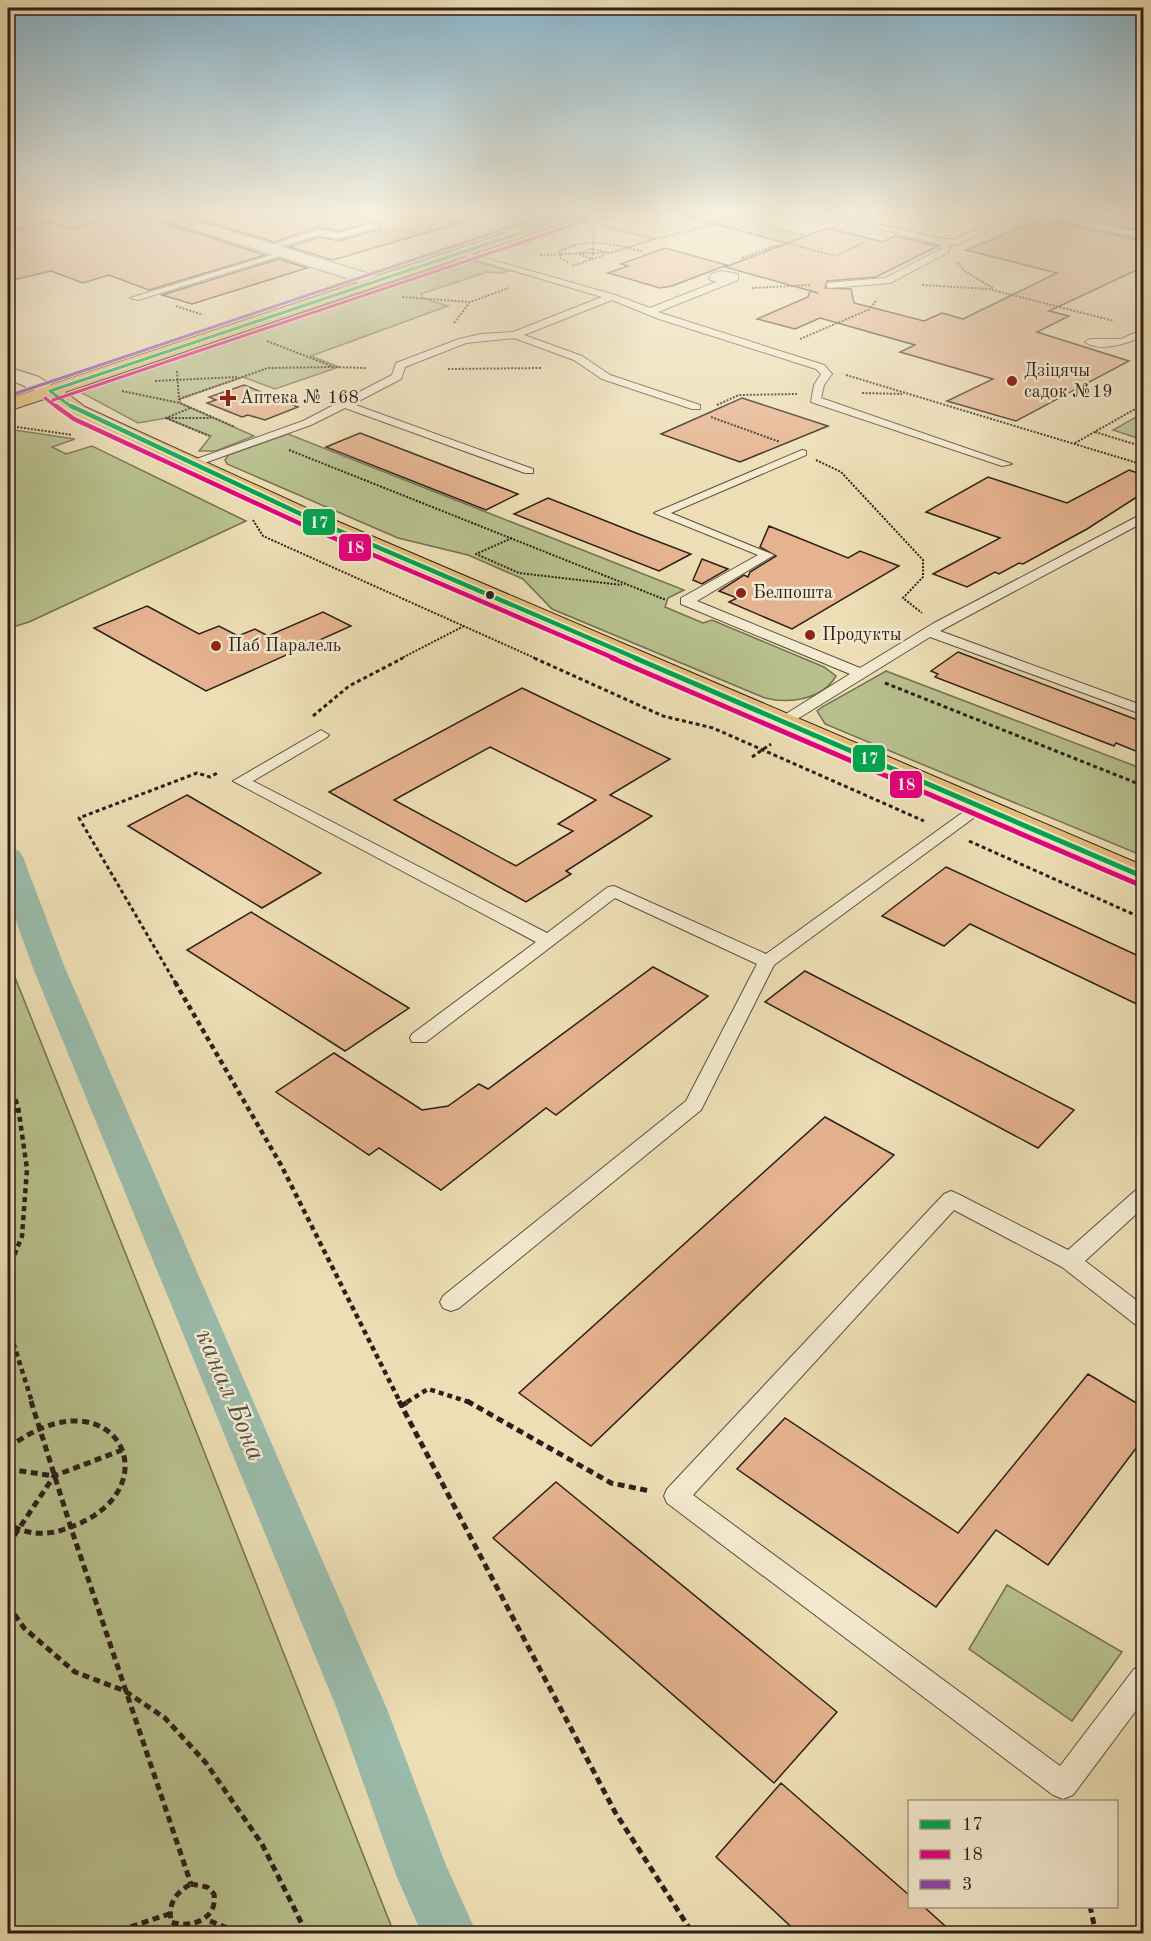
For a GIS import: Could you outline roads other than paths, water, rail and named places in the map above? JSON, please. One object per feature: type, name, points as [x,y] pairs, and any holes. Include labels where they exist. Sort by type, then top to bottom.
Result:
[{"type":"main road","points":[[8,405],[41,386],[306,303]]},
{"type":"main road","points":[[41,386],[78,411],[305,516],[1143,877]]},
{"type":"street","points":[[8,373],[41,386]]},
{"type":"lane","points":[[192,464],[307,423],[397,377],[400,365],[463,341],[481,337],[515,335],[598,303]]},
{"type":"lane","points":[[627,303],[662,318],[820,367],[827,374],[819,386],[815,400],[1006,464]]},
{"type":"lane","points":[[649,311],[671,303]]},
{"type":"lane","points":[[1090,342],[1123,342],[1143,332]]},
{"type":"lane","points":[[515,335],[578,358],[606,377],[696,407]]},
{"type":"lane","points":[[344,404],[529,471]]},
{"type":"lane","points":[[802,453],[660,513],[768,555],[686,601],[862,674]]},
{"type":"lane","points":[[781,723],[934,629],[1143,517]]},
{"type":"lane","points":[[934,629],[1143,711]]},
{"type":"lane","points":[[321,735],[241,781],[548,941]]},
{"type":"lane","points":[[451,1302],[694,1105],[767,962],[979,808]]},
{"type":"lane","points":[[419,1038],[614,891],[767,962]]},
{"type":"lane","points":[[1070,1262],[1143,1194]]},
{"type":"lane","points":[[1143,1319],[1070,1262],[951,1199],[676,1496],[1063,1785],[1143,1678]]},
{"type":"waterway","name":"канал Бона","points":[[8,857],[49,968],[362,1709],[423,1875],[450,1934]]},
{"type":"place","name":"Дзіцячы садок №19","points":[[1012,381]]},
{"type":"place","name":"Аптека № 168","points":[[228,398]]},
{"type":"place","name":"Белпошта","points":[[741,593]]},
{"type":"place","name":"Продукты","points":[[810,635]]},
{"type":"place","name":"Паб Паралель","points":[[216,646]]}]
